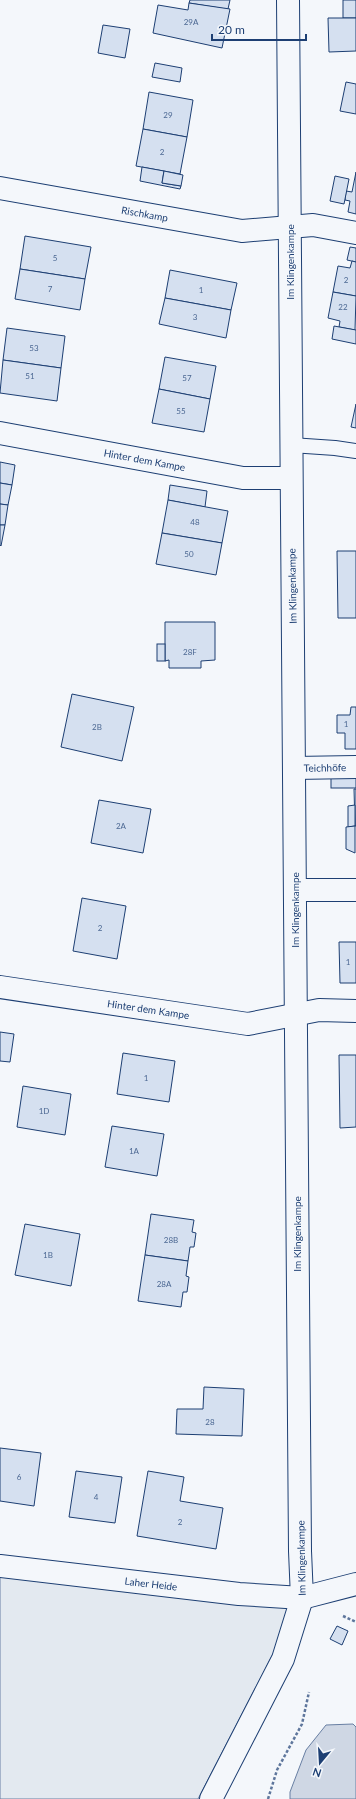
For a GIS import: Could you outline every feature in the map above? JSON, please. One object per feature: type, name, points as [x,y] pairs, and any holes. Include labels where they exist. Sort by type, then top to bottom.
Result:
[{"type":"street","name":"Im Klingenkampe","points":[[211,1799],[283,1659],[302,1598],[300,1551],[288,0]]},
{"type":"street","name":"Rischkamp","points":[[0,188],[242,231],[313,225],[356,234]]},
{"type":"street","name":"Hinter dem Kampe","points":[[0,433],[243,478],[291,478]]},
{"type":"street","name":"Teichhöfe","points":[[294,768],[356,767]]},
{"type":"street","points":[[296,890],[356,890]]},
{"type":"street","name":"Hinter dem Kampe","points":[[0,987],[248,1024],[319,1010],[356,1011]]},
{"type":"street","name":"Laher Heide","points":[[0,1566],[239,1594],[302,1598],[356,1584]]},
{"type":"lane","points":[[291,445],[356,451]]},
{"type":"path","points":[[268,1799],[277,1770],[302,1724],[309,1692]]},
{"type":"shaded area","points":[[0,1566],[302,1598],[198,1799],[0,1799]]},
{"type":"shaded area","points":[[353,1724],[356,1727],[356,1799],[290,1799],[290,1792],[306,1750],[326,1725]]},
{"type":"building","points":[[190,0],[230,0],[228,9],[226,9],[189,3]]},
{"type":"building","points":[[343,0],[356,0],[356,18],[343,18]]},
{"type":"building","points":[[189,3],[230,9],[222,48],[153,33],[158,5],[188,10]]},
{"type":"building","points":[[328,18],[356,18],[356,51],[329,52]]},
{"type":"building","points":[[103,25],[130,29],[125,58],[98,53]]},
{"type":"building","points":[[155,63],[182,68],[180,82],[152,77]]},
{"type":"building","points":[[346,82],[356,84],[356,114],[340,111]]},
{"type":"building","points":[[149,92],[193,100],[187,137],[143,129]]},
{"type":"building","points":[[143,129],[187,137],[180,174],[136,166]]},
{"type":"building","points":[[142,167],[164,171],[162,183],[181,186],[180,189],[140,181]]},
{"type":"building","points":[[164,171],[183,175],[181,186],[162,183]]},
{"type":"building","points":[[356,172],[356,214],[348,212],[350,201],[345,200],[346,191],[352,192]]},
{"type":"building","points":[[335,176],[349,179],[344,204],[330,201]]},
{"type":"building","points":[[25,236],[91,247],[85,279],[20,269]]},
{"type":"building","points":[[350,247],[356,248],[356,262],[347,260]]},
{"type":"building","points":[[352,261],[356,262],[356,296],[333,292],[338,266],[350,268]]},
{"type":"building","points":[[20,269],[85,279],[80,310],[15,299]]},
{"type":"building","points":[[170,270],[237,283],[231,310],[165,298]]},
{"type":"building","points":[[333,292],[356,296],[355,330],[339,327],[340,321],[328,318]]},
{"type":"building","points":[[165,298],[231,310],[226,338],[159,324]]},
{"type":"building","points":[[334,326],[356,330],[356,344],[332,339]]},
{"type":"building","points":[[7,328],[65,336],[61,368],[3,360]]},
{"type":"building","points":[[165,357],[216,366],[210,399],[159,389]]},
{"type":"building","points":[[3,360],[61,368],[57,401],[0,393]]},
{"type":"building","points":[[159,389],[210,399],[204,432],[152,423]]},
{"type":"building","points":[[356,404],[356,428],[351,427]]},
{"type":"building","points":[[0,462],[15,465],[12,485],[0,483]]},
{"type":"building","points":[[0,483],[12,485],[8,505],[0,504]]},
{"type":"building","points":[[170,485],[207,491],[205,507],[168,500]]},
{"type":"building","points":[[168,500],[228,511],[222,543],[162,533]]},
{"type":"building","points":[[0,504],[8,505],[5,525],[0,525]]},
{"type":"building","points":[[0,525],[5,525],[1,546],[0,545]]},
{"type":"building","points":[[162,533],[222,543],[216,575],[156,564]]},
{"type":"building","points":[[337,551],[356,551],[356,618],[338,618]]},
{"type":"building","points":[[165,622],[215,622],[215,660],[201,661],[201,668],[169,668],[169,660],[165,661]]},
{"type":"building","points":[[157,644],[165,644],[165,661],[157,661]]},
{"type":"building","points":[[72,694],[134,707],[122,761],[61,747]]},
{"type":"building","points":[[351,707],[356,707],[356,749],[345,749],[345,733],[337,733],[337,715],[350,715]]},
{"type":"building","points":[[331,772],[356,772],[356,788],[331,788]]},
{"type":"building","points":[[354,789],[356,789],[356,826],[355,826]]},
{"type":"building","points":[[99,800],[151,809],[143,853],[91,843]]},
{"type":"building","points":[[355,805],[355,826],[348,827],[348,806]]},
{"type":"building","points":[[355,826],[355,853],[346,849],[346,827]]},
{"type":"building","points":[[82,898],[126,906],[117,959],[73,951]]},
{"type":"building","points":[[339,942],[356,942],[356,983],[340,983]]},
{"type":"building","points":[[0,1032],[14,1034],[10,1062],[0,1061]]},
{"type":"building","points":[[123,1053],[175,1061],[169,1102],[117,1094]]},
{"type":"building","points":[[339,1055],[356,1055],[356,1127],[340,1128]]},
{"type":"building","points":[[23,1086],[71,1094],[65,1135],[17,1127]]},
{"type":"building","points":[[112,1126],[164,1134],[157,1176],[105,1167]]},
{"type":"building","points":[[151,1214],[194,1220],[192,1232],[196,1233],[194,1247],[190,1247],[188,1261],[145,1255]]},
{"type":"building","points":[[25,1224],[80,1234],[71,1286],[15,1275]]},
{"type":"building","points":[[145,1255],[188,1261],[186,1276],[189,1277],[187,1292],[183,1292],[181,1307],[138,1301]]},
{"type":"building","points":[[204,1387],[244,1389],[242,1436],[176,1434],[177,1409],[203,1409]]},
{"type":"building","points":[[0,1448],[41,1453],[34,1506],[0,1501]]},
{"type":"building","points":[[76,1471],[122,1477],[115,1523],[69,1517]]},
{"type":"building","points":[[148,1471],[184,1477],[180,1501],[223,1508],[216,1549],[137,1536]]},
{"type":"building","points":[[337,1626],[348,1631],[342,1645],[330,1639]]}]
